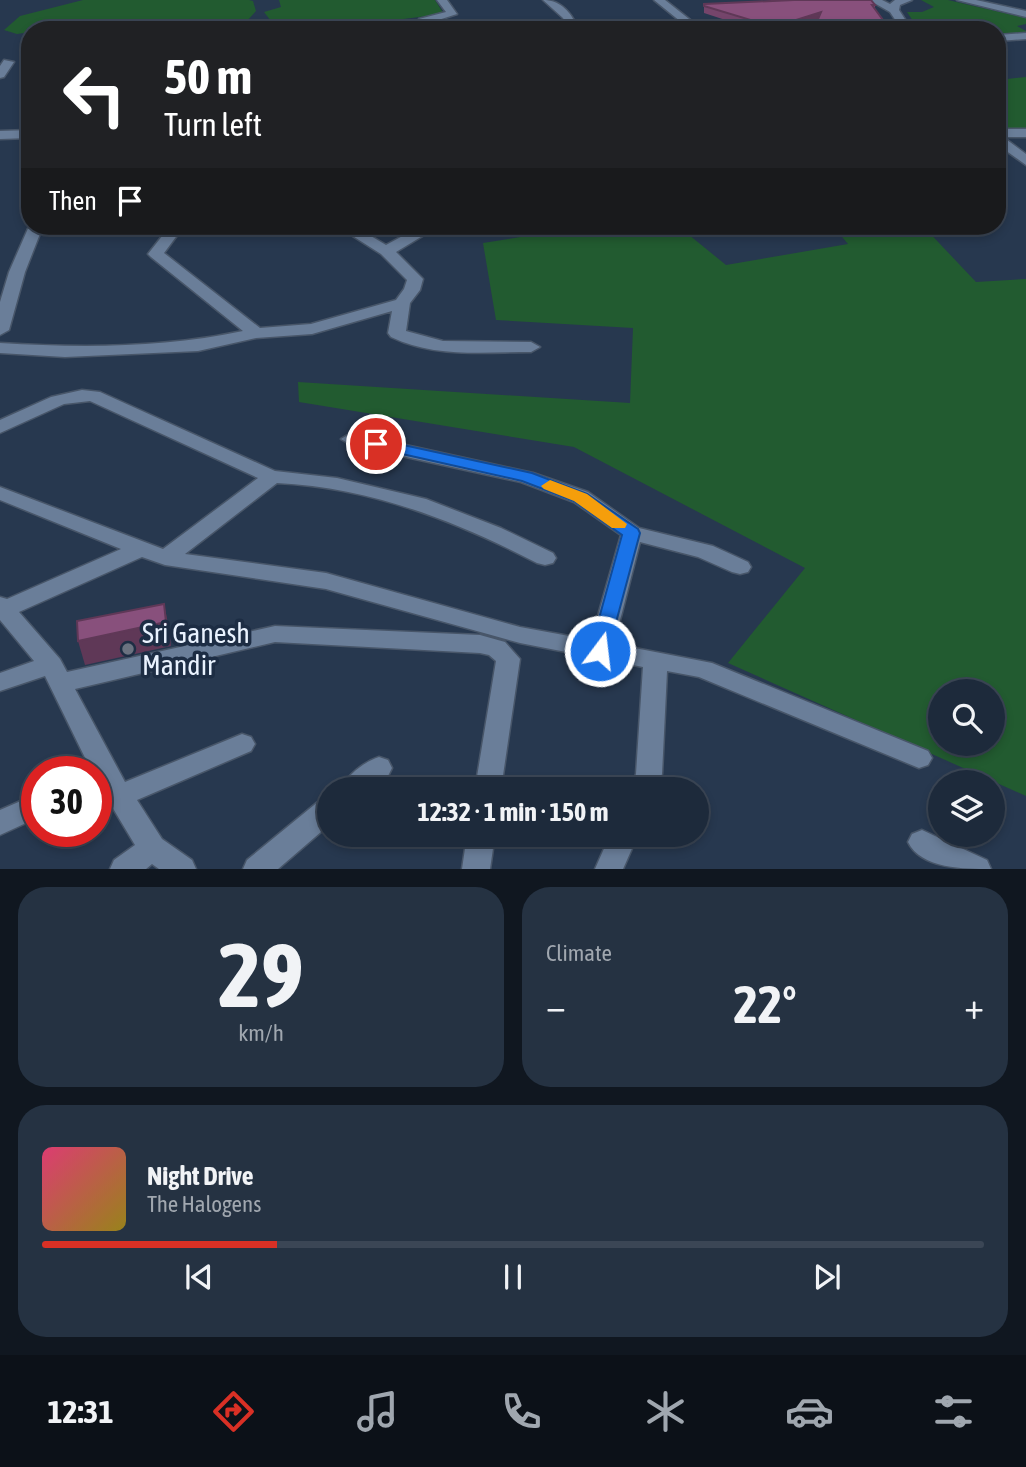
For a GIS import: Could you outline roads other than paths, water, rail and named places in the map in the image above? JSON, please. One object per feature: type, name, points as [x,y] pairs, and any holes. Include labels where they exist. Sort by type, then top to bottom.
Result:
[{"type":"street","points":[[422,21],[452,15],[442,0]]},
{"type":"street","points":[[548,0],[570,21]]},
{"type":"street","points":[[659,0],[686,21]]},
{"type":"street","points":[[874,0],[894,10],[901,21]]},
{"type":"street","points":[[894,10],[895,3],[907,0]]},
{"type":"street","points":[[962,0],[1026,14]]},
{"type":"street","points":[[1006,37],[1026,36]]},
{"type":"street","points":[[0,75],[8,62]]},
{"type":"street","points":[[1006,133],[1026,133]]},
{"type":"street","points":[[0,135],[21,134]]},
{"type":"street","points":[[1006,145],[1026,161]]},
{"type":"street","points":[[0,330],[32,235]]},
{"type":"street","points":[[170,235],[156,254],[256,334]]},
{"type":"street","points":[[359,235],[386,251],[415,278],[412,290],[402,303],[397,333],[409,341],[531,347]]},
{"type":"street","points":[[386,251],[415,235]]},
{"type":"street","points":[[0,348],[65,352],[198,346],[256,334],[312,329],[402,303]]},
{"type":"street","points":[[0,427],[58,402],[83,394],[93,396],[272,477],[290,477],[366,489],[433,506],[498,533],[545,558]]},
{"type":"street","points":[[352,439],[526,477],[580,497],[632,533],[705,551],[740,566]]},
{"type":"street","points":[[165,558],[272,477]]},
{"type":"street","points":[[0,493],[138,550],[165,558],[326,581],[520,635],[704,669],[919,758]]},
{"type":"street","points":[[600,651],[632,533]]},
{"type":"street","points":[[93,756],[55,674],[2,608],[138,550]]},
{"type":"street","points":[[0,682],[275,634],[497,648],[508,659],[490,777]]},
{"type":"street","points":[[648,777],[655,661]]},
{"type":"street","points":[[122,795],[242,744]]},
{"type":"street","points":[[368,777],[379,768]]},
{"type":"street","points":[[112,785],[122,795],[152,848],[181,869]]},
{"type":"street","points":[[0,823],[21,813]]},
{"type":"street","points":[[257,869],[317,819]]},
{"type":"street","points":[[922,842],[977,869]]},
{"type":"street","points":[[476,869],[479,847]]},
{"type":"street","points":[[609,869],[619,847]]},
{"type":"street","points":[[124,869],[152,848]]},
{"type":"place","name":"Sri Ganesh Mandir","points":[[128,649]]}]
